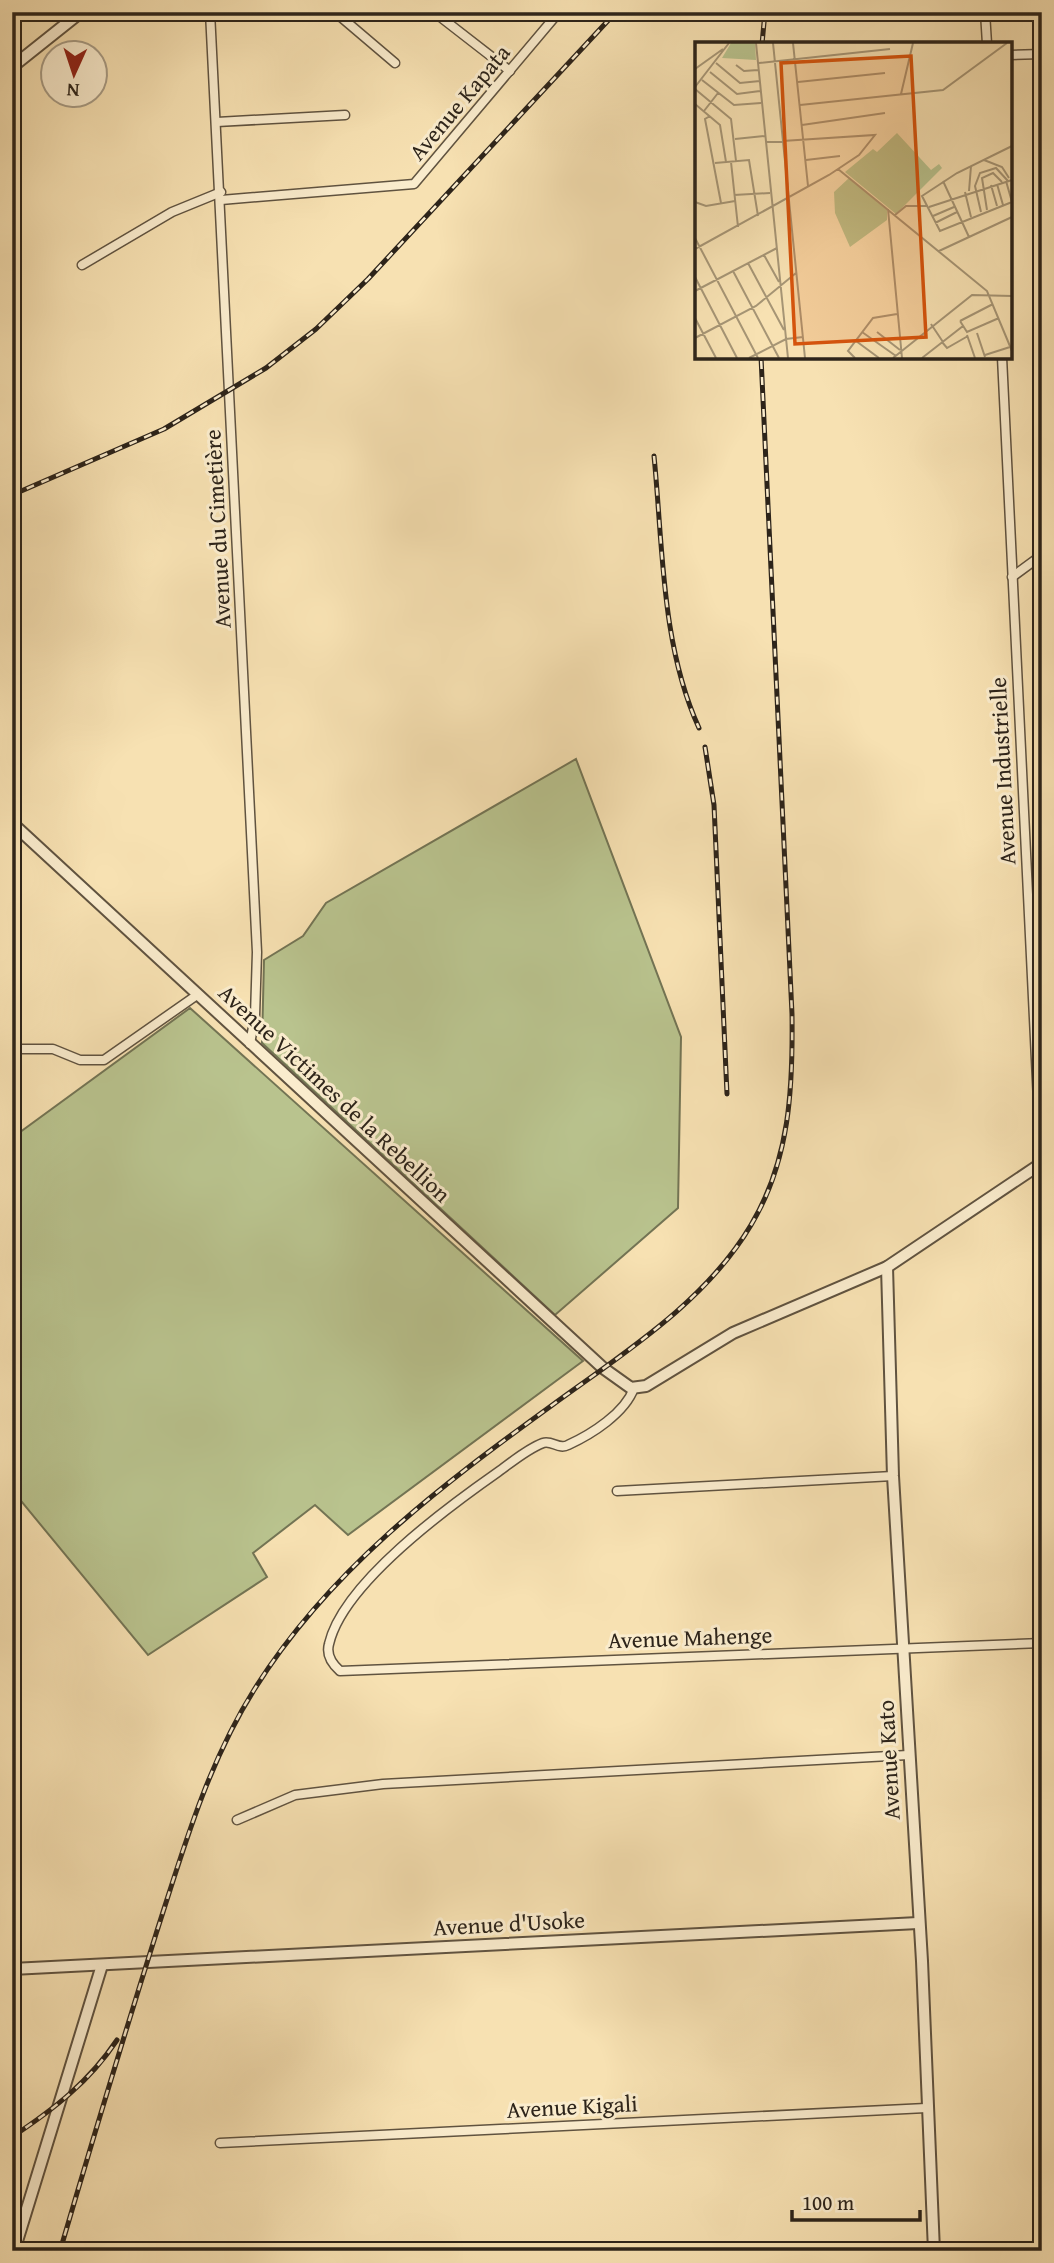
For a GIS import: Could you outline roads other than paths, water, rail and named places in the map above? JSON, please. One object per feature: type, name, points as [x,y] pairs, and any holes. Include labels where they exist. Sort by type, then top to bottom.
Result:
[{"type":"street","points":[[12,67],[81,12]]},
{"type":"street","name":"Avenue du Cimetière","points":[[210,12],[257,952],[256,1016],[250,1044]]},
{"type":"street","points":[[335,12],[395,63]]},
{"type":"street","points":[[434,12],[510,71]]},
{"type":"street","name":"Avenue Kapata","points":[[221,196],[414,184],[559,12]]},
{"type":"street","points":[[985,12],[987,42]]},
{"type":"street","points":[[1012,55],[1042,54]]},
{"type":"street","points":[[217,122],[345,116]]},
{"type":"street","points":[[82,265],[172,212],[221,196]]},
{"type":"street","name":"Avenue Industrielle","points":[[1002,359],[1042,1184]]},
{"type":"street","points":[[1012,577],[1042,555]]},
{"type":"street","name":"Avenue Victimes de la Rebellion","points":[[12,823],[603,1368],[623,1384],[635,1388]]},
{"type":"street","points":[[12,1049],[53,1049],[80,1060],[104,1060],[197,995]]},
{"type":"street","points":[[635,1388],[652,1383],[733,1333],[887,1267],[1041,1163]]},
{"type":"street","name":"Avenue Kato","points":[[887,1267],[893,1476],[934,2251]]},
{"type":"street","name":"Avenue Mahenge","points":[[635,1388],[624,1408],[568,1446],[541,1444],[463,1497],[378,1570],[351,1601],[333,1633],[328,1652],[332,1664],[340,1671],[1042,1643]]},
{"type":"street","points":[[617,1492],[893,1476]]},
{"type":"street","points":[[237,1820],[295,1795],[383,1784],[908,1755]]},
{"type":"street","name":"Avenue d'Usoke","points":[[12,1969],[918,1923]]},
{"type":"street","points":[[14,2251],[102,1965]]},
{"type":"street","name":"Avenue Kigali","points":[[220,2143],[926,2108]]},
{"type":"railway","points":[[12,495],[164,429],[266,368],[316,329],[368,279],[616,12]]},
{"type":"railway","points":[[762,42],[765,12]]},
{"type":"railway","points":[[60,2251],[186,1840],[209,1778],[254,1690],[283,1647],[316,1607],[388,1534],[468,1468],[633,1346],[686,1303],[732,1253],[751,1225],[774,1175],[790,1096],[792,1014],[761,359]]},
{"type":"railway","points":[[654,456],[670,629],[677,663],[699,728]]},
{"type":"railway","points":[[705,747],[714,805],[727,1094]]},
{"type":"railway","points":[[12,2137],[83,2082],[117,2040]]}]
